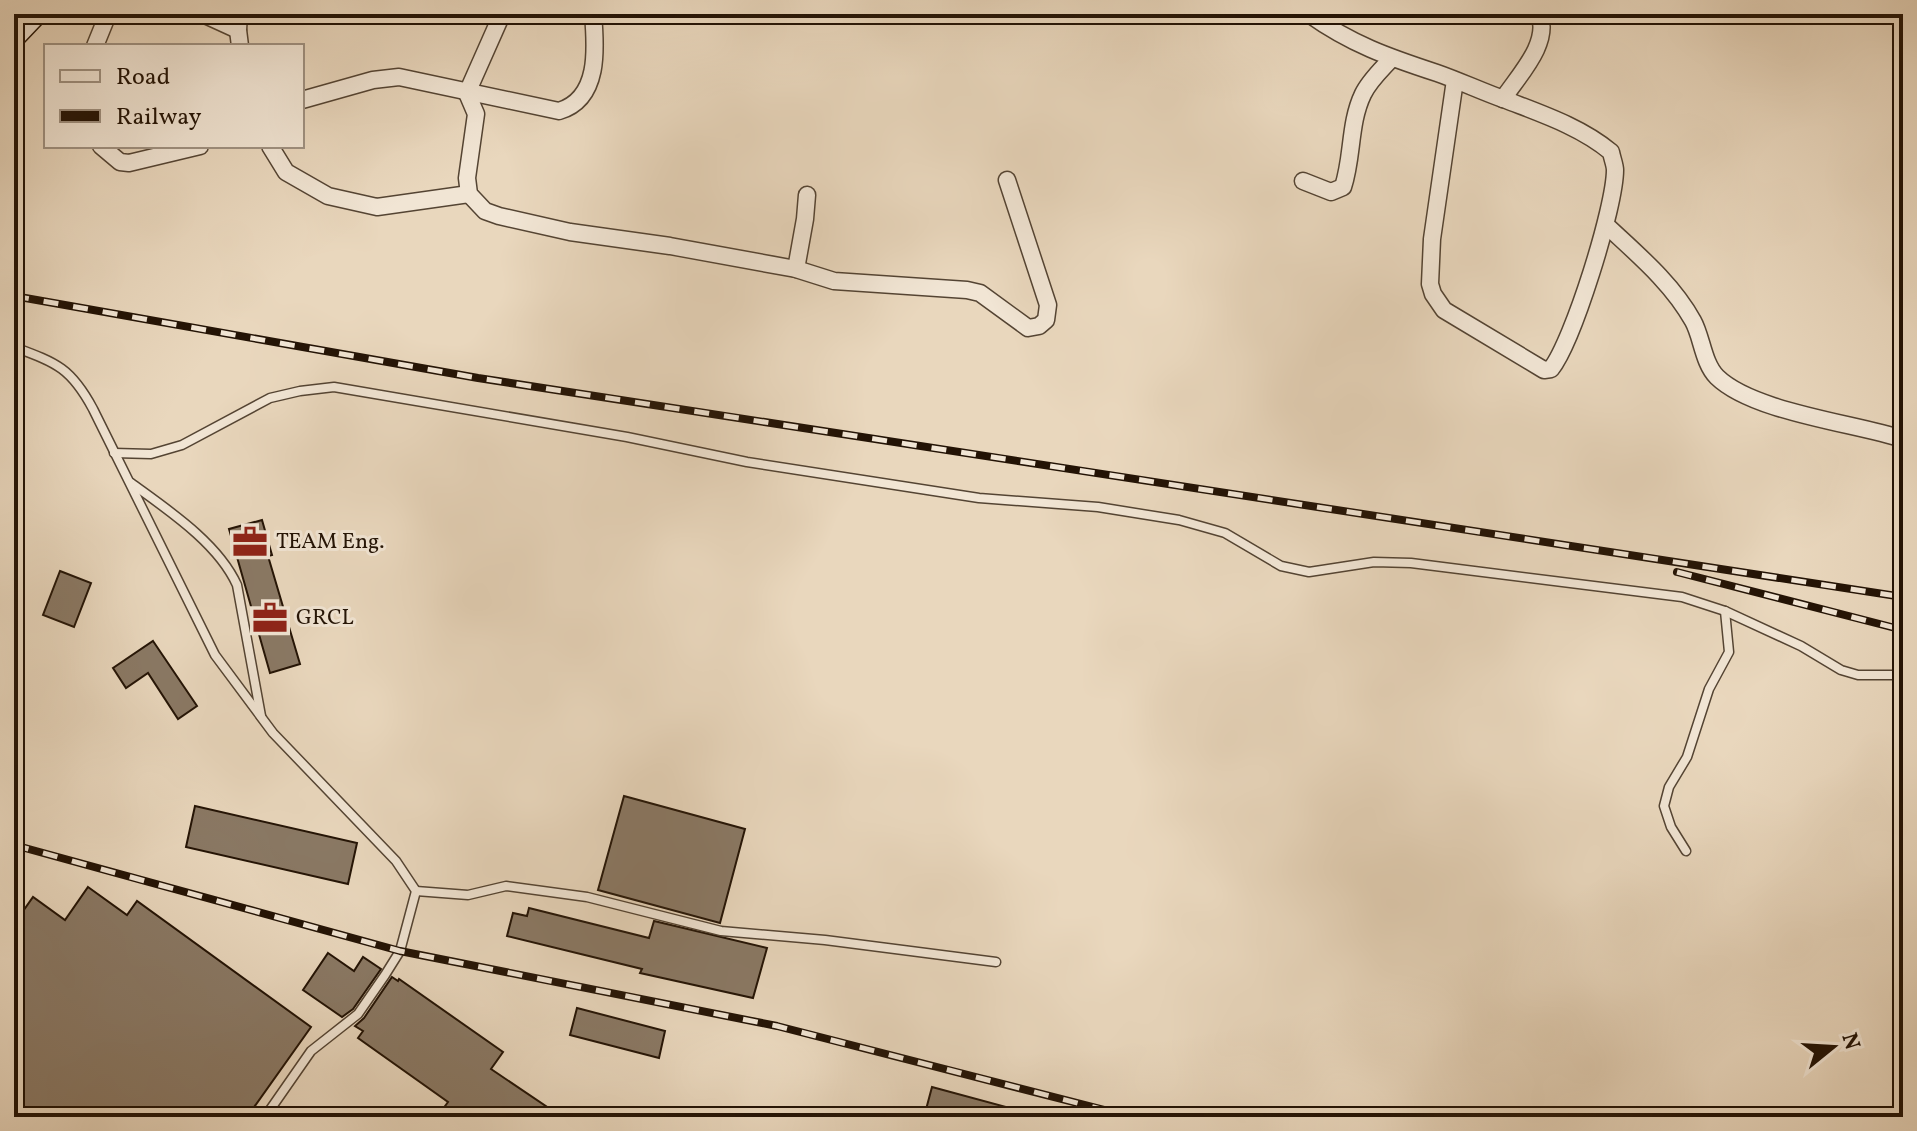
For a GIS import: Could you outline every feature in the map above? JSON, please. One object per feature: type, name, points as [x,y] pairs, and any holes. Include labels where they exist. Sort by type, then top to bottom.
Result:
[{"type":"street","points":[[14,35],[34,14]]},
{"type":"street","points":[[96,44],[108,14]]},
{"type":"street","points":[[203,14],[239,30]]},
{"type":"street","points":[[502,14],[467,93],[476,114],[467,178],[469,194],[485,211],[499,216],[570,232],[796,269],[834,281],[967,290],[980,293],[1028,328],[1039,326],[1046,320],[1048,305],[1007,180]]},
{"type":"street","points":[[304,99],[373,80],[399,77],[559,111],[570,108],[588,88],[595,68],[593,14]]},
{"type":"street","points":[[1309,14],[1336,33],[1391,59],[1455,80],[1574,128],[1611,152],[1615,170],[1606,225],[1563,349],[1551,369],[1544,370],[1438,304],[1430,284],[1432,239],[1455,80]]},
{"type":"street","points":[[1503,99],[1538,45],[1542,34],[1539,14]]},
{"type":"street","points":[[1303,181],[1331,192],[1343,187],[1363,93],[1391,59]]},
{"type":"street","points":[[103,148],[120,162],[129,163],[192,148]]},
{"type":"street","points":[[271,148],[286,172],[328,196],[377,207],[469,194]]},
{"type":"street","points":[[796,269],[807,195]]},
{"type":"street","points":[[1606,225],[1645,261],[1680,300],[1695,324],[1715,376],[1726,384],[1797,413],[1903,439]]},
{"type":"lane","points":[[14,347],[49,360],[72,375],[83,390],[215,655],[273,733],[396,861],[416,891],[400,951],[385,975],[358,1014],[311,1051],[265,1117]]},
{"type":"lane","points":[[114,453],[151,454],[162,451],[182,445],[270,398],[334,387],[613,435],[747,462],[979,498],[1098,507],[1179,520],[1225,533],[1281,566],[1309,572],[1374,562],[1411,563],[1682,597],[1725,611],[1801,646],[1841,670],[1858,675],[1903,675]]},
{"type":"lane","points":[[127,480],[178,517],[229,568],[237,585],[261,718]]},
{"type":"lane","points":[[1686,851],[1671,827],[1664,806],[1669,787],[1687,757],[1709,689],[1729,652],[1725,611]]},
{"type":"lane","points":[[416,891],[468,895],[506,886],[587,897],[721,931],[825,940],[996,962]]},
{"type":"building","name":"GRCL","points":[[262,520],[272,555],[268,556],[300,664],[270,673],[229,529]]},
{"type":"building","points":[[60,571],[91,583],[74,627],[43,615]]},
{"type":"building","points":[[153,641],[197,706],[178,719],[148,673],[126,688],[113,668]]},
{"type":"building","points":[[624,796],[745,829],[720,923],[598,890]]},
{"type":"building","points":[[195,806],[357,843],[348,884],[186,847]]},
{"type":"building","points":[[88,887],[127,915],[137,901],[311,1027],[247,1117],[14,1117],[14,924],[33,897],[65,920]]},
{"type":"building","points":[[529,908],[649,938],[654,921],[767,948],[753,998],[640,973],[642,969],[507,936],[513,913],[527,916]]},
{"type":"building","points":[[328,953],[354,971],[363,957],[381,969],[353,1009],[342,1017],[303,990]]},
{"type":"building","points":[[392,977],[503,1052],[491,1069],[562,1117],[437,1117],[448,1102],[358,1038],[363,1031],[355,1026]]},
{"type":"building","points":[[577,1008],[665,1031],[659,1058],[570,1035]]},
{"type":"building","points":[[932,1087],[1028,1113],[1028,1117],[924,1117]]},
{"type":"railway","points":[[14,296],[478,378],[1903,597]]},
{"type":"railway","points":[[1677,572],[1903,630]]},
{"type":"railway","points":[[14,845],[400,951],[777,1026],[1132,1117]]},
{"type":"place","name":"TEAM Eng.","points":[[250,542]]},
{"type":"place","name":"GRCL","points":[[270,618]]}]
